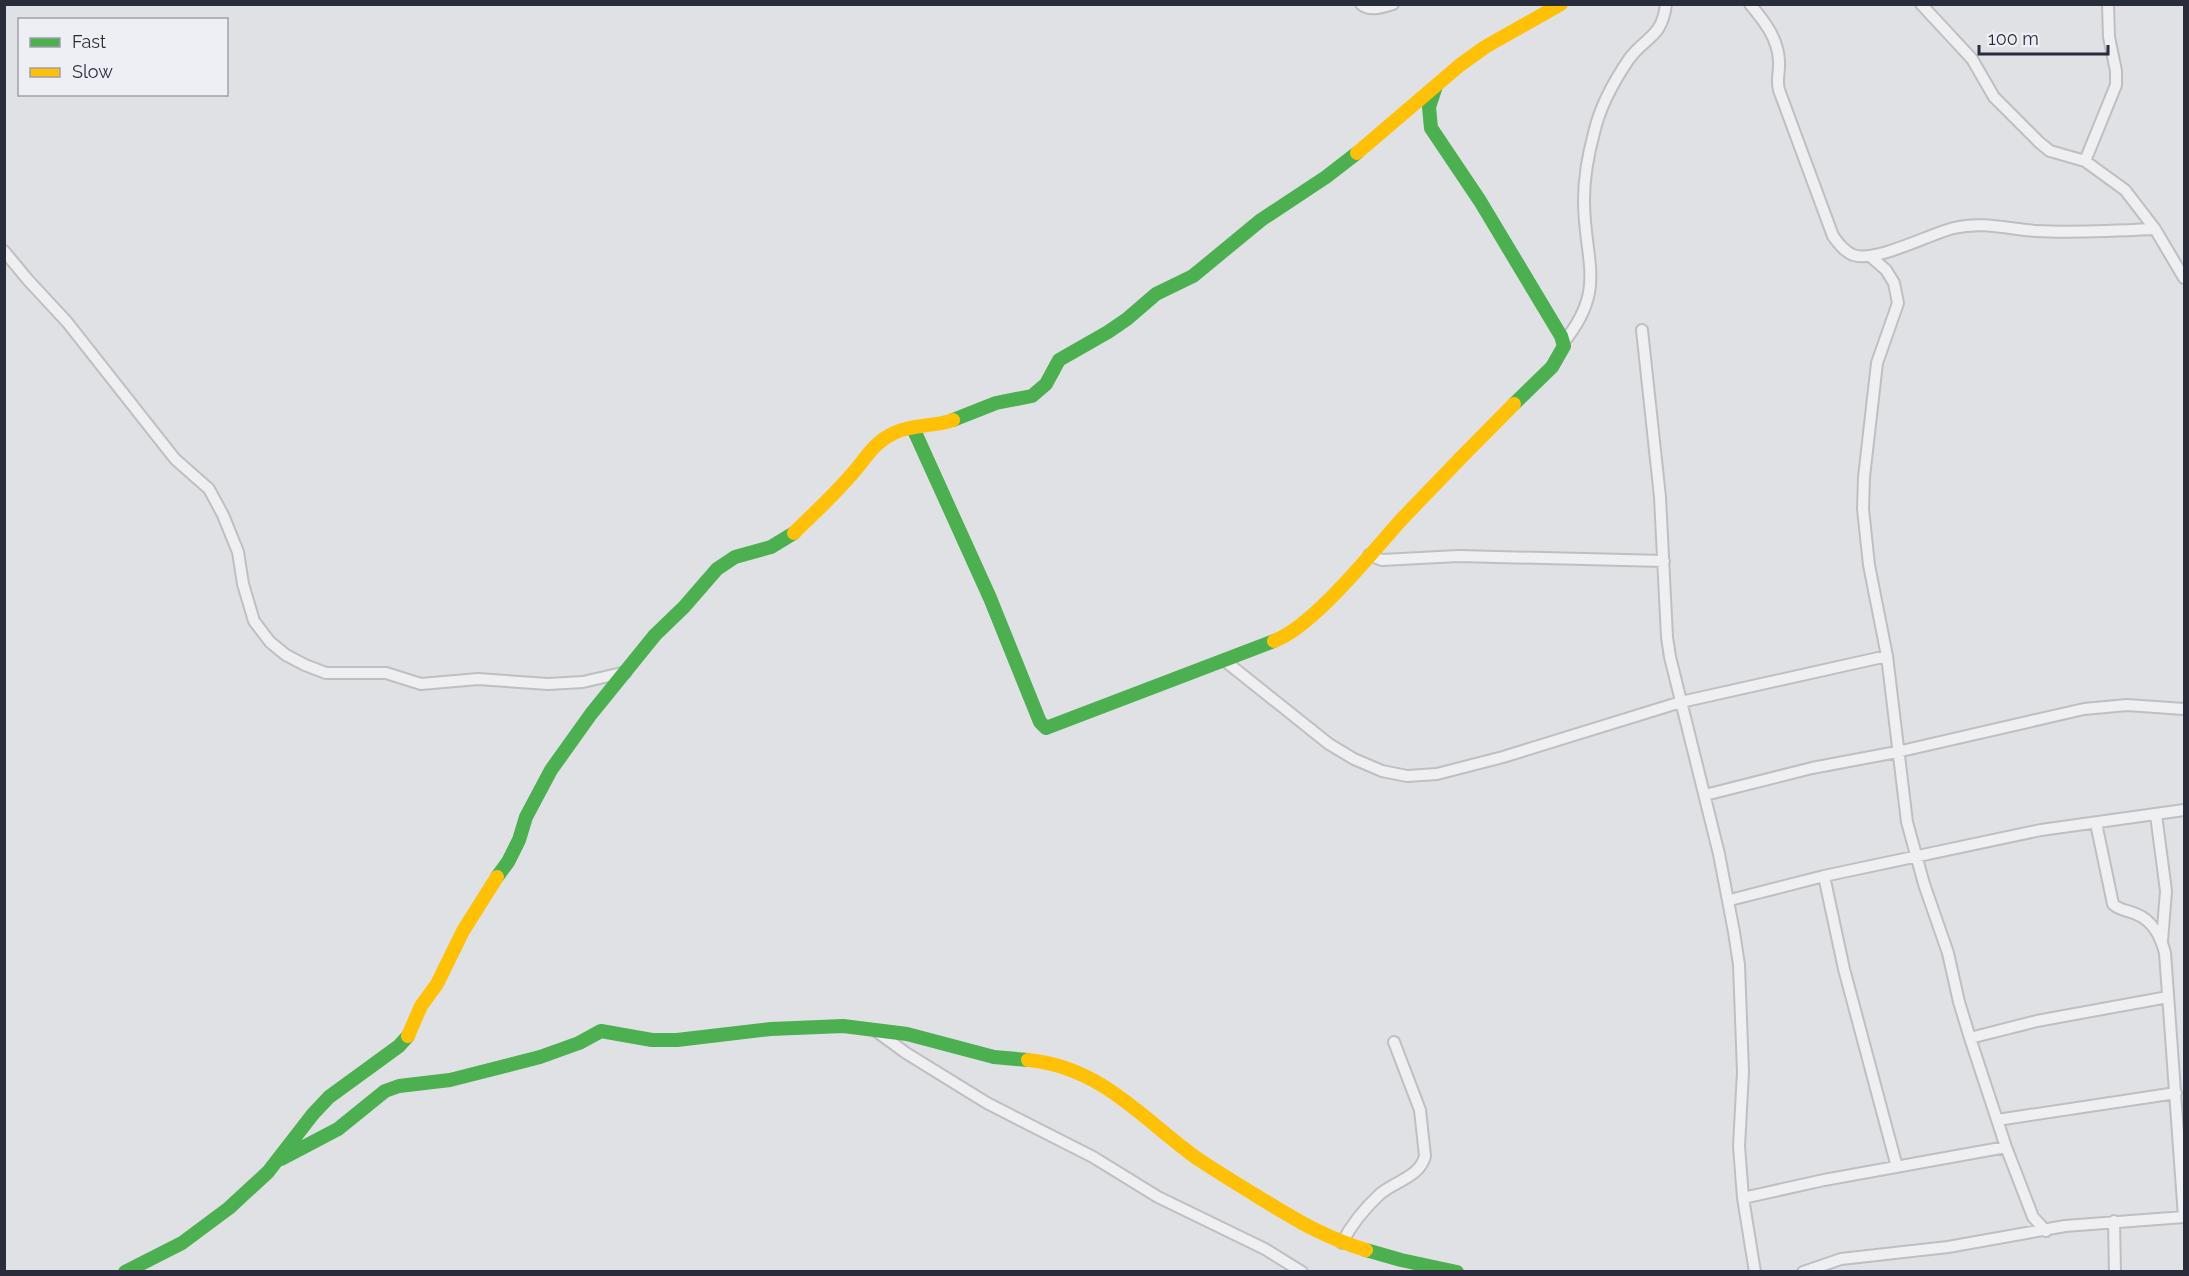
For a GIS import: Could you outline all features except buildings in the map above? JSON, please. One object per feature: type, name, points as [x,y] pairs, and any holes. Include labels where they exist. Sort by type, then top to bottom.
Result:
[{"type":"street","points":[[1361,4],[1374,9],[1393,4]]},
{"type":"street","points":[[125,1272],[182,1243],[229,1208],[279,1160],[313,1113],[329,1097],[392,1052],[410,1034],[421,1006],[437,984],[463,931],[508,862],[519,840],[526,817],[551,770],[591,714],[655,635],[684,608],[717,569],[735,557],[782,543],[852,474],[871,448],[886,437],[898,431],[943,424],[996,403],[1032,396],[1046,384],[1059,360],[1108,332],[1156,294],[1193,276],[1261,220],[1326,177],[1400,119],[1437,84],[1485,47],[1561,4]]},
{"type":"street","points":[[913,428],[990,598],[1043,727],[1052,727],[1269,645],[1300,626],[1328,600],[1451,466],[1552,367],[1562,352],[1563,343],[1584,312],[1589,295],[1590,255],[1584,201],[1585,174],[1594,130],[1609,92],[1630,57],[1661,27],[1666,4]]},
{"type":"street","points":[[1750,4],[1764,20],[1774,41],[1779,59],[1777,77],[1779,90],[1833,236],[1843,249],[1854,255],[1870,256],[1936,233],[1972,224],[2032,231],[2085,233],[2155,229]]},
{"type":"street","points":[[1921,4],[1972,59],[1994,97],[2040,144],[2050,150],[2085,161],[2125,190],[2155,229],[2184,278]]},
{"type":"street","points":[[2085,161],[2116,85],[2108,20],[2109,4]]},
{"type":"street","points":[[1437,84],[1429,105],[1431,128],[1529,280],[1563,343]]},
{"type":"street","points":[[4,251],[67,322],[175,459],[209,489],[224,515],[238,552],[243,584],[254,621],[270,642],[286,655],[326,673],[386,673],[421,684],[478,679],[548,684],[582,682],[626,672]]},
{"type":"street","points":[[1870,256],[1886,270],[1894,284],[1898,303],[1877,363],[1863,509],[1869,565],[1887,656],[1907,822],[1916,858],[1945,942],[1970,1038],[2006,1147],[2033,1217],[2046,1230]]},
{"type":"street","points":[[1642,330],[1656,450],[1667,637],[1730,900],[1738,965],[1743,1072],[1739,1146],[1743,1198],[1755,1272]]},
{"type":"street","points":[[1369,555],[1382,560],[1458,556],[1664,561]]},
{"type":"street","points":[[1225,661],[1329,744],[1354,759],[1382,771],[1407,776],[1437,774],[1503,757],[1682,702],[1887,656]]},
{"type":"street","points":[[1705,795],[1812,768],[1897,752],[2084,709],[2127,705],[2184,709]]},
{"type":"street","points":[[1730,900],[1824,876],[2041,830],[2184,810]]},
{"type":"street","points":[[1803,1272],[1841,1259],[1901,1254],[2114,1221],[2184,1217],[2181,1139],[2165,953],[2162,941],[2166,891],[2156,815]]},
{"type":"street","points":[[2096,823],[2113,904],[2119,909],[2144,918],[2162,941]]},
{"type":"street","points":[[1824,876],[1844,969],[1897,1167]]},
{"type":"street","points":[[1970,1038],[2037,1021],[2168,997]]},
{"type":"street","points":[[279,1160],[338,1129],[385,1091],[399,1086],[450,1080],[540,1057],[579,1043],[601,1031],[652,1040],[677,1040],[805,1027],[843,1026],[923,1038],[994,1057],[1036,1061],[1065,1067],[1116,1093],[1198,1159],[1310,1229],[1342,1243],[1401,1260],[1457,1272]]},
{"type":"street","points":[[874,1029],[906,1053],[987,1103],[1093,1157],[1158,1197],[1264,1249],[1302,1272]]},
{"type":"street","points":[[1342,1243],[1355,1222],[1380,1195],[1416,1171],[1424,1162],[1420,1110],[1394,1042]]},
{"type":"street","points":[[1997,1120],[2176,1094]]},
{"type":"street","points":[[1743,1198],[1815,1182],[2006,1147]]},
{"type":"street","points":[[2114,1221],[2115,1272]]},
{"type":"traffic: fast","points":[[1436,86],[1429,107],[1431,128],[1480,201],[1561,336],[1564,346],[1552,367],[1514,404]]},
{"type":"traffic: fast","points":[[953,420],[996,403],[1032,396],[1046,384],[1059,360],[1108,332],[1156,294],[1193,276],[1261,220],[1326,177],[1357,153]]},
{"type":"traffic: fast","points":[[913,428],[990,598],[1040,722],[1046,728],[1274,641]]},
{"type":"traffic: fast","points":[[497,877],[508,862],[519,840],[526,817],[551,770],[591,714],[655,635],[684,607],[717,569],[735,557],[771,547],[794,533]]},
{"type":"traffic: fast","points":[[281,1159],[338,1129],[385,1091],[399,1086],[450,1080],[540,1057],[579,1043],[601,1031],[652,1040],[677,1040],[771,1029],[843,1026],[907,1034],[994,1057],[1028,1060]]},
{"type":"traffic: fast","points":[[125,1272],[182,1243],[229,1208],[268,1172],[329,1097],[399,1046],[408,1036]]},
{"type":"traffic: fast","points":[[1366,1250],[1457,1272]]},
{"type":"traffic: slow","points":[[1357,153],[1460,65],[1485,47],[1561,4]]},
{"type":"traffic: slow","points":[[1274,641],[1290,633],[1324,605],[1402,519],[1514,404]]},
{"type":"traffic: slow","points":[[794,533],[881,441],[901,430],[953,420]]},
{"type":"traffic: slow","points":[[408,1036],[421,1006],[437,984],[463,931],[497,877]]},
{"type":"traffic: slow","points":[[1028,1060],[1054,1065],[1100,1084],[1120,1097],[1198,1159],[1225,1176],[1307,1226],[1366,1250]]}]
